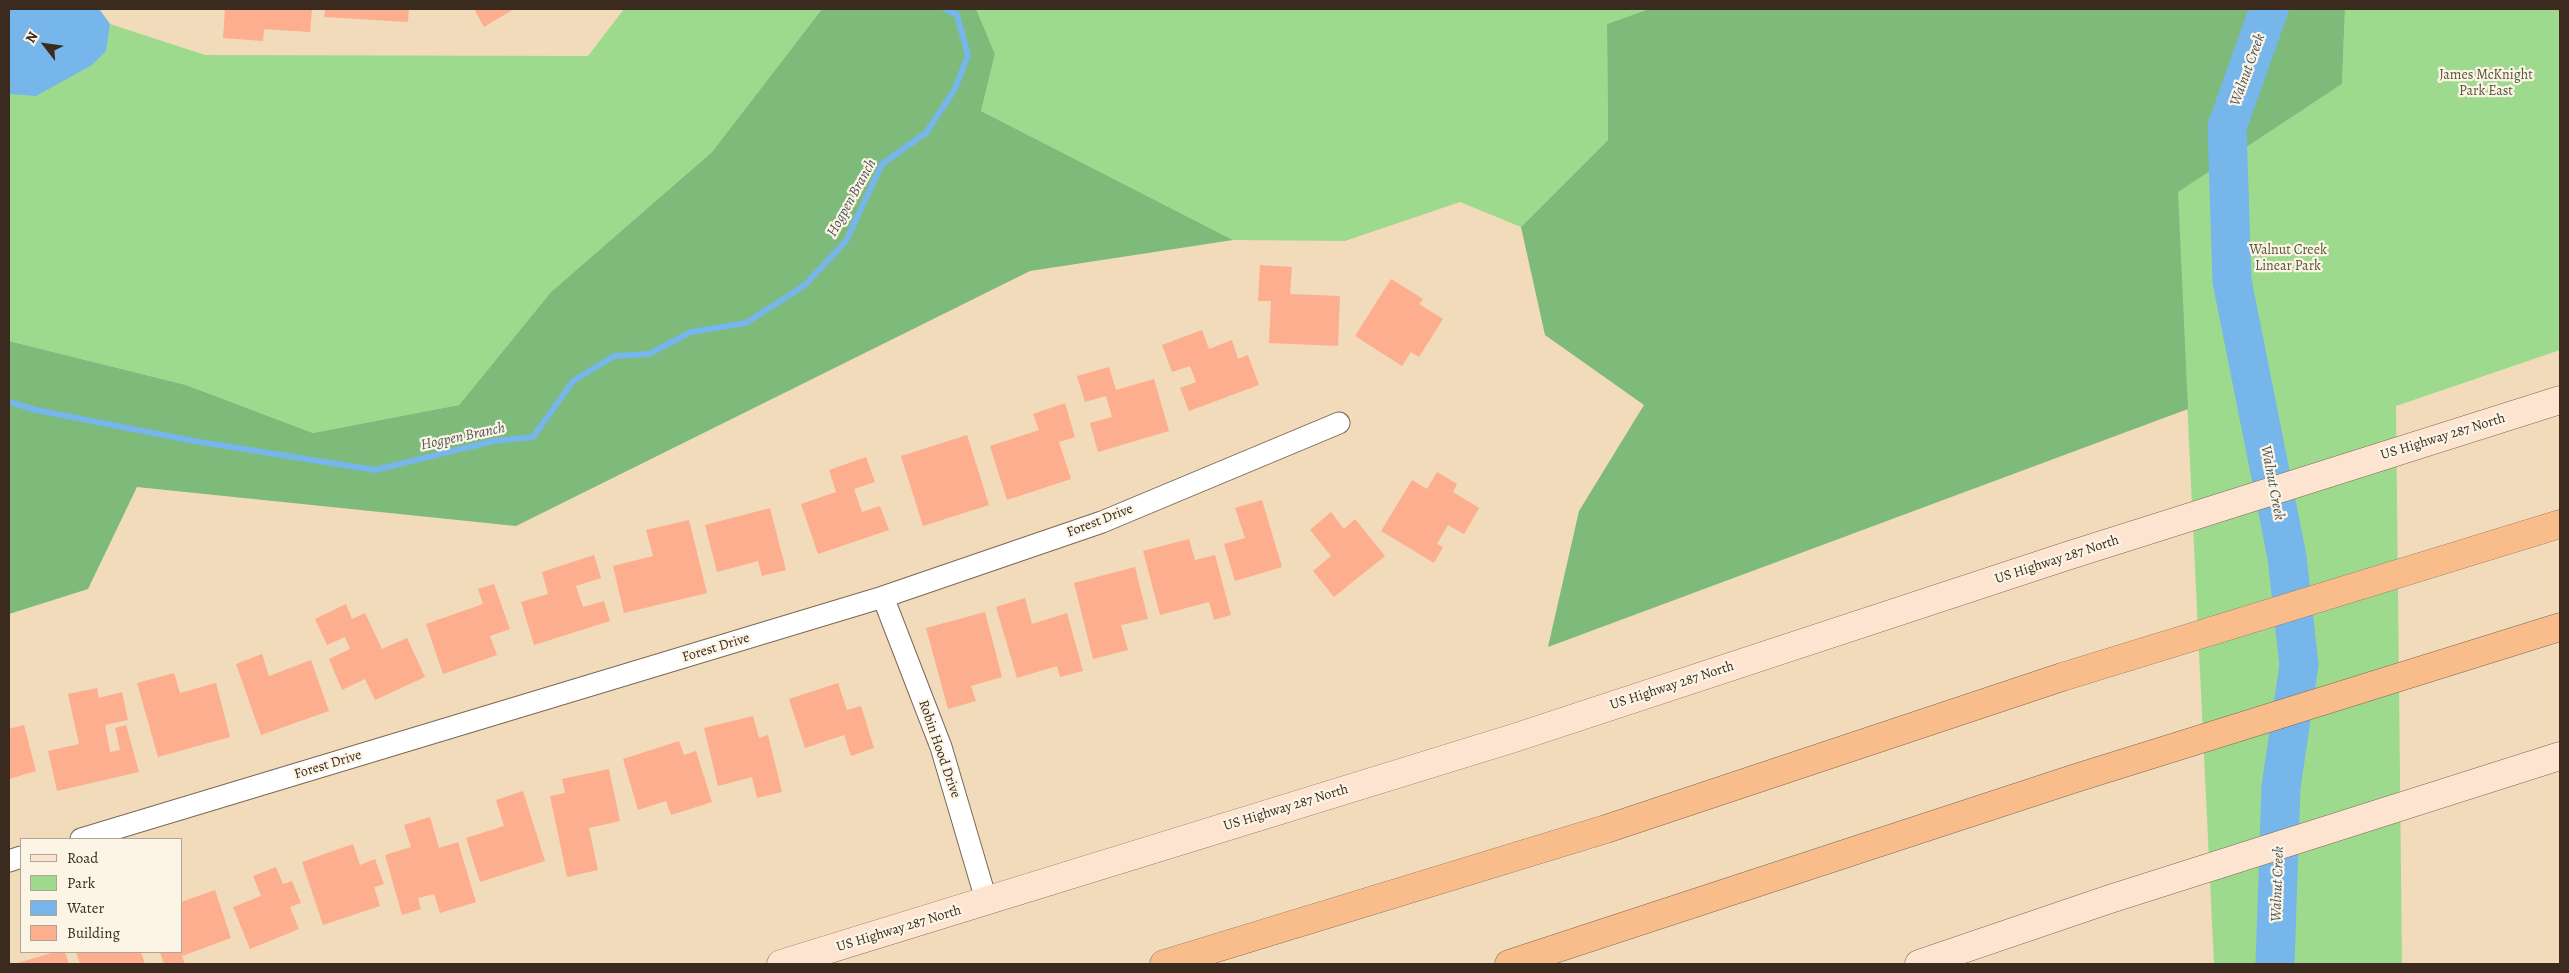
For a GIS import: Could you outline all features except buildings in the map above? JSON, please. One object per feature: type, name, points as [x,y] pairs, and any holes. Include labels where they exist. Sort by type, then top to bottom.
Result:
[{"type":"highway","points":[[1164,964],[1606,829],[2062,677],[2460,557],[2560,524]]},
{"type":"highway","points":[[1509,964],[2076,778],[2560,627]]},
{"type":"main road","name":"US Highway 287 North","points":[[781,964],[987,902],[1040,883],[1523,735],[2067,556],[2560,400]]},
{"type":"main road","points":[[1919,964],[2110,899],[2560,756]]},
{"type":"street","name":"Forest Drive","points":[[83,838],[883,597],[1102,522],[1339,422]]},
{"type":"street","name":"Robin Hood Drive","points":[[883,597],[941,747],[987,902]]},
{"type":"green space","points":[[9,9],[99,9],[110,24],[205,55],[588,56],[624,9],[822,9],[712,152],[551,292],[459,405],[313,433],[186,385],[9,341]]},
{"type":"green space","points":[[822,9],[976,9],[995,54],[981,111],[1233,240],[1030,271],[516,526],[137,487],[88,589],[9,614],[9,341],[186,385],[313,433],[459,405],[551,292],[712,152]]},
{"type":"green space","points":[[976,9],[1649,9],[1607,24],[1608,140],[1521,227],[1460,202],[1345,241],[1233,240],[981,111],[995,54]]},
{"type":"green space","points":[[1649,9],[2345,9],[2342,84],[2178,192],[2188,409],[1548,647],[1579,511],[1644,405],[1545,335],[1521,227],[1608,140],[1607,24]]},
{"type":"green space","name":"Walnut Creek Linear Park","points":[[2345,9],[2560,9],[2560,350],[2396,406],[2402,964],[2214,964],[2177,192],[2342,84]]},
{"type":"water","points":[[9,9],[99,9],[110,24],[106,51],[92,65],[36,96],[9,94]]},
{"type":"waterway","name":"Hogpen Branch","points":[[9,402],[36,410],[194,441],[375,470],[494,441],[533,437],[573,381],[614,356],[649,354],[691,332],[746,323],[805,285],[846,241],[882,164],[926,133],[955,89],[968,55],[957,15],[946,9]]},
{"type":"waterway","name":"Walnut Creek","points":[[2269,9],[2227,127],[2232,281],[2287,557],[2299,665],[2281,787],[2275,964]]},
{"type":"park label","name":"James McKnight Park East","points":[[2486,84]]}]
